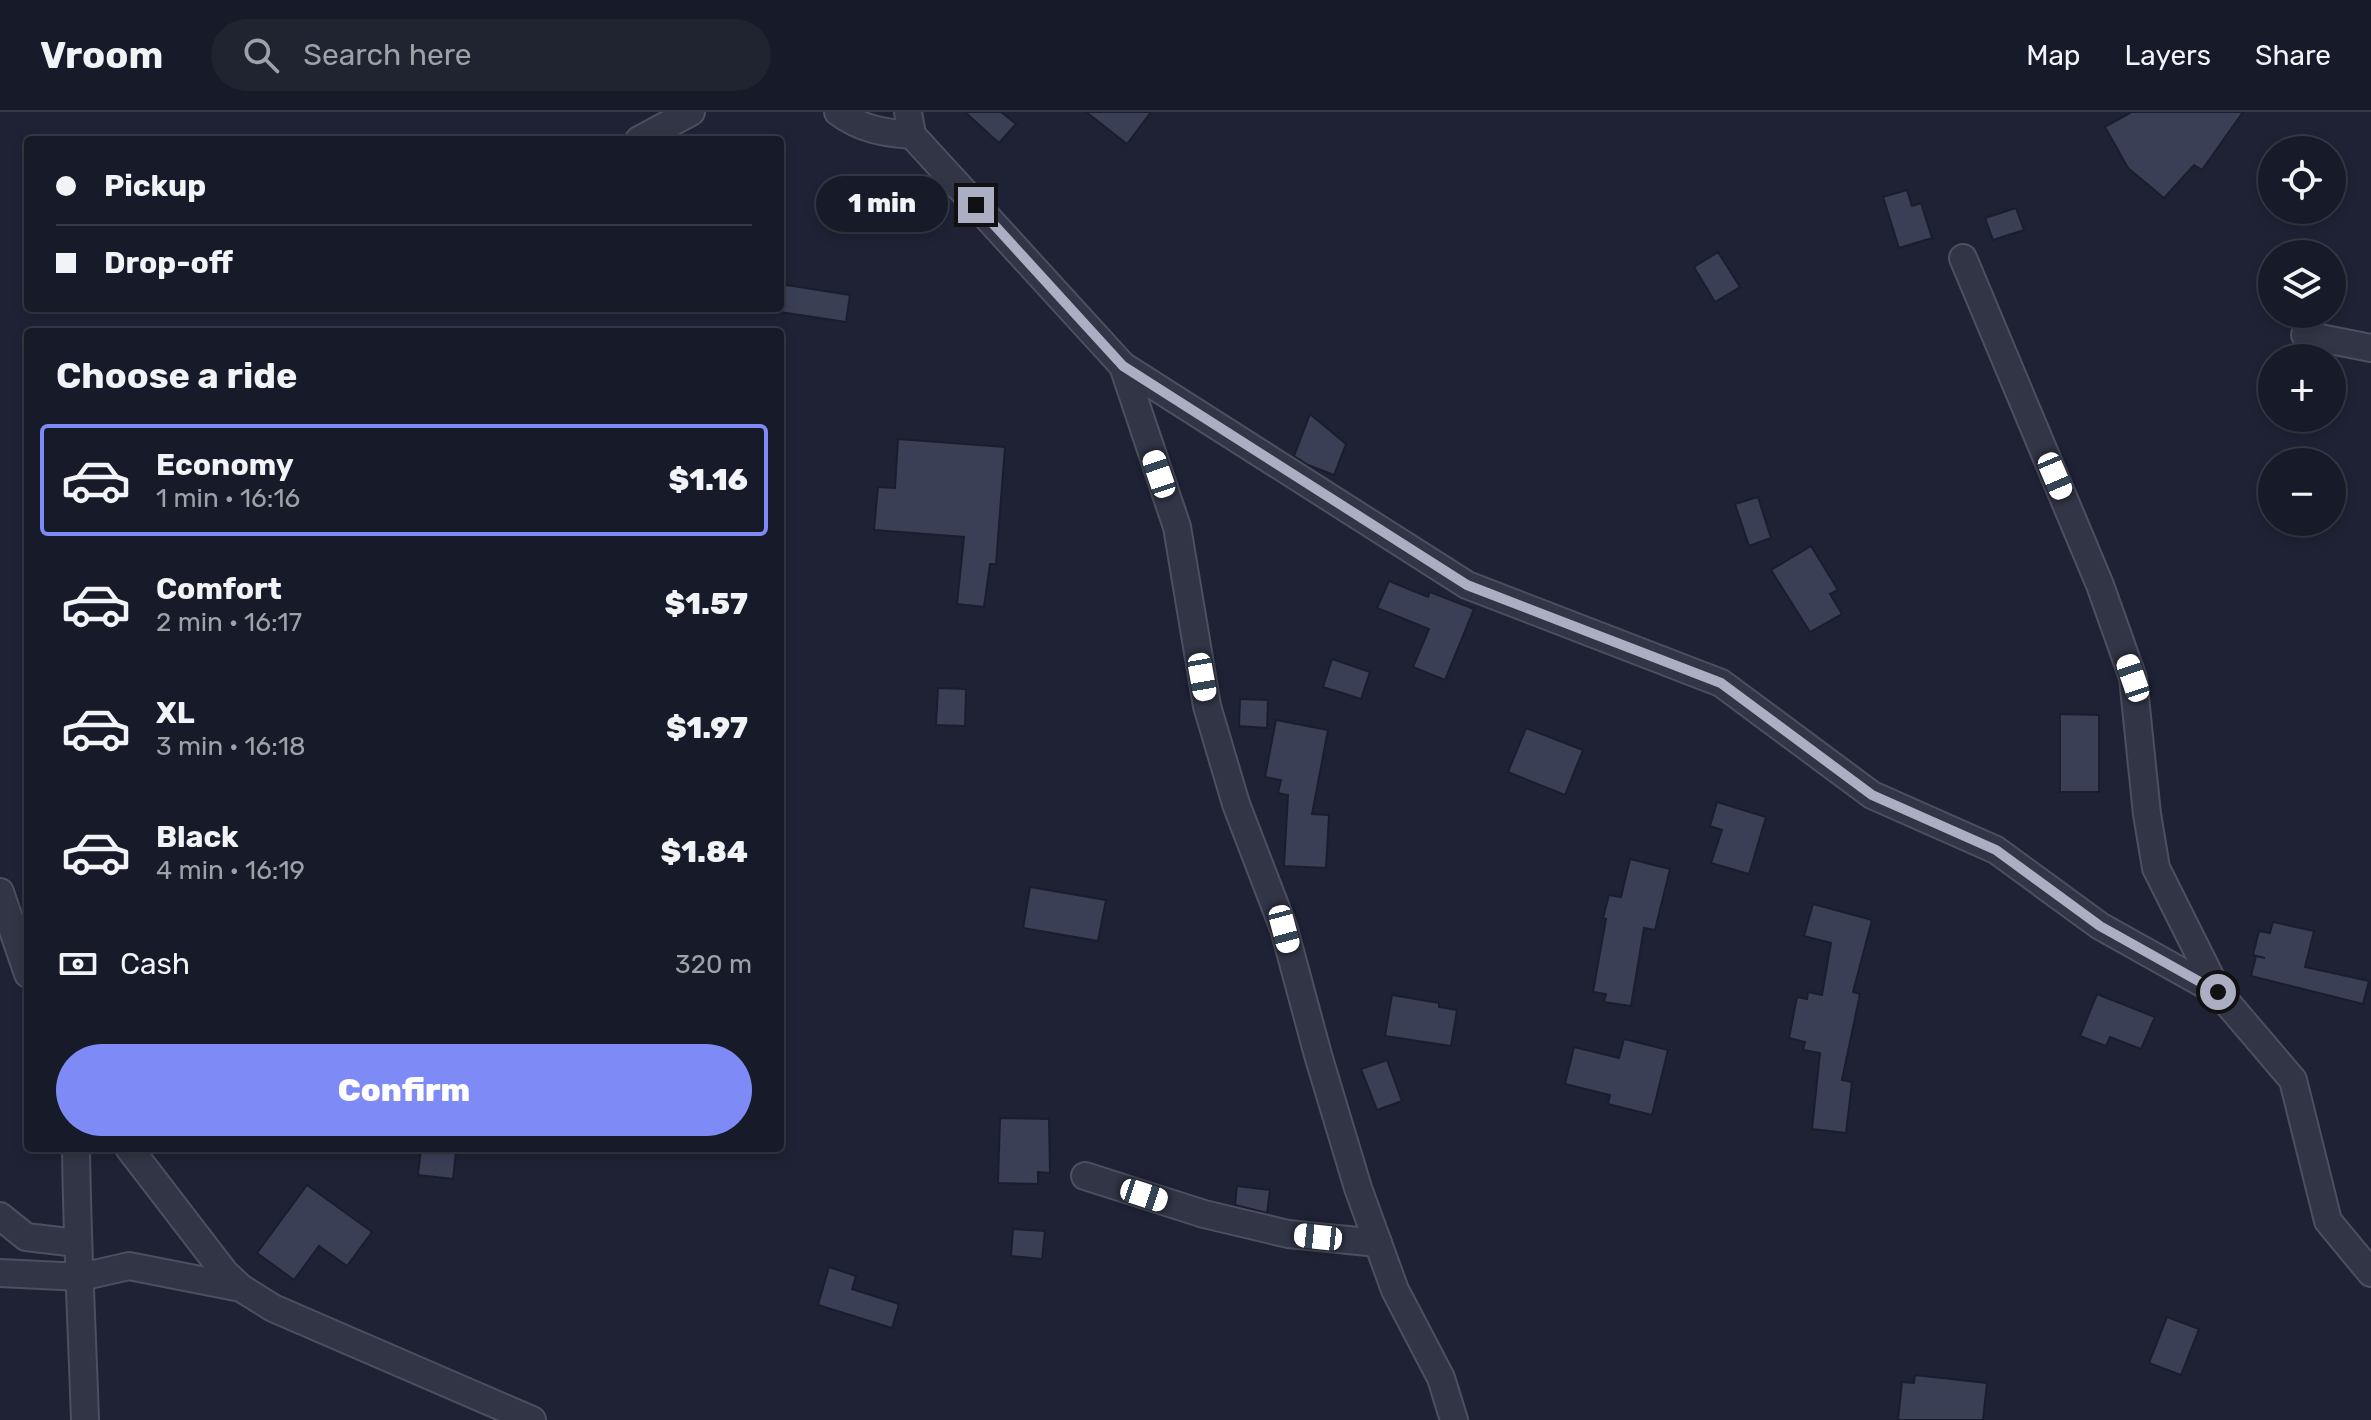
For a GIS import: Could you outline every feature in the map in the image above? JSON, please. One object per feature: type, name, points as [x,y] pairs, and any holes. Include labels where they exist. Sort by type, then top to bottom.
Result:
[{"type":"street","points":[[646,136],[691,112]]},
{"type":"street","points":[[838,112],[853,123],[881,133],[910,124],[1123,366],[1467,585],[1721,683],[1872,795],[1996,850],[2100,926],[2218,992]]},
{"type":"street","points":[[1963,258],[2100,585],[2133,678],[2147,814],[2156,868],[2218,992],[2293,1080],[2328,1221],[2371,1273]]},
{"type":"street","points":[[2305,335],[2371,348]]},
{"type":"street","points":[[1123,366],[1177,527],[1207,706],[1236,804],[1284,929],[1358,1188],[1395,1290],[1441,1378],[1454,1420]]},
{"type":"street","points":[[0,892],[24,962]]},
{"type":"street","points":[[76,1152],[85,1420]]},
{"type":"street","points":[[132,1152],[204,1248],[241,1288],[273,1308],[532,1420]]},
{"type":"street","points":[[1085,1176],[1204,1214],[1288,1234],[1378,1243]]},
{"type":"street","points":[[0,1216],[26,1237],[77,1243]]},
{"type":"street","points":[[0,1273],[81,1277],[129,1266],[241,1288]]},
{"type":"building","points":[[965,112],[1001,112],[1016,124],[999,143]]},
{"type":"building","points":[[1086,112],[1151,112],[1127,144]]},
{"type":"building","points":[[2132,112],[2243,112],[2202,170],[2194,165],[2164,198],[2128,168],[2105,127]]},
{"type":"building","points":[[1907,190],[1912,206],[1921,203],[1932,238],[1899,248],[1883,197]]},
{"type":"building","points":[[2016,208],[2024,230],[1993,240],[1985,218]]},
{"type":"building","points":[[1718,252],[1740,287],[1715,302],[1694,267]]},
{"type":"building","points":[[784,285],[850,295],[846,322],[780,312],[784,312]]},
{"type":"building","points":[[1310,414],[1346,444],[1334,475],[1294,456]]},
{"type":"building","points":[[898,439],[1005,447],[996,564],[990,564],[984,607],[957,604],[964,537],[874,530],[878,487],[895,488]]},
{"type":"building","points":[[1758,497],[1771,538],[1749,546],[1735,504]]},
{"type":"building","points":[[1811,546],[1838,590],[1830,594],[1842,614],[1810,632],[1771,570]]},
{"type":"building","points":[[1389,581],[1428,597],[1430,592],[1474,609],[1445,680],[1413,667],[1429,629],[1377,608]]},
{"type":"building","points":[[1332,659],[1370,672],[1361,699],[1323,687]]},
{"type":"building","points":[[938,688],[966,689],[965,726],[936,725]]},
{"type":"building","points":[[1240,699],[1268,700],[1267,728],[1239,726]]},
{"type":"building","points":[[2060,714],[2099,715],[2099,792],[2060,792]]},
{"type":"building","points":[[1276,720],[1328,730],[1312,814],[1329,815],[1326,868],[1284,866],[1288,795],[1278,793],[1281,780],[1265,777]]},
{"type":"building","points":[[1526,728],[1583,750],[1565,795],[1508,772]]},
{"type":"building","points":[[1717,802],[1766,817],[1749,874],[1711,863],[1722,830],[1710,826]]},
{"type":"building","points":[[1630,859],[1670,869],[1655,930],[1644,928],[1631,1006],[1604,1002],[1606,994],[1593,992],[1609,895],[1621,897]]},
{"type":"building","points":[[1030,887],[1106,900],[1098,941],[1023,928]]},
{"type":"building","points":[[1813,904],[1872,920],[1853,992],[1860,994],[1842,1080],[1852,1082],[1846,1133],[1812,1129],[1820,1053],[1803,1050],[1805,1042],[1789,1038],[1797,997],[1807,999],[1808,992],[1822,995],[1831,943],[1804,936]]},
{"type":"building","points":[[2273,922],[2314,931],[2305,967],[2369,981],[2363,1004],[2251,976],[2256,956],[2265,958],[2253,955],[2259,931],[2270,933]]},
{"type":"building","points":[[2097,994],[2155,1017],[2141,1049],[2110,1037],[2106,1046],[2080,1036]]},
{"type":"building","points":[[1392,995],[1439,1003],[1439,1007],[1457,1010],[1451,1046],[1385,1036]]},
{"type":"building","points":[[1624,1039],[1668,1050],[1652,1115],[1608,1104],[1610,1095],[1565,1084],[1574,1047],[1619,1058]]},
{"type":"building","points":[[1387,1060],[1402,1101],[1377,1110],[1361,1069]]},
{"type":"building","points":[[1000,1118],[1049,1119],[1050,1173],[1038,1172],[1038,1184],[998,1183]]},
{"type":"building","points":[[421,1152],[456,1152],[453,1179],[418,1175]]},
{"type":"building","points":[[307,1185],[372,1232],[347,1266],[319,1246],[294,1280],[257,1253]]},
{"type":"building","points":[[1237,1186],[1270,1190],[1267,1213],[1235,1205]]},
{"type":"building","points":[[1013,1229],[1045,1231],[1042,1259],[1011,1256]]},
{"type":"building","points":[[829,1267],[856,1276],[852,1289],[899,1304],[892,1328],[818,1305]]},
{"type":"building","points":[[2167,1317],[2199,1329],[2181,1375],[2149,1363]]},
{"type":"building","points":[[1915,1375],[1987,1383],[1983,1420],[1898,1420],[1902,1382],[1914,1383]]},
{"type":"route","points":[[976,205],[1123,366],[1467,585],[1721,683],[1872,795],[1996,850],[2100,926],[2218,992]]}]
